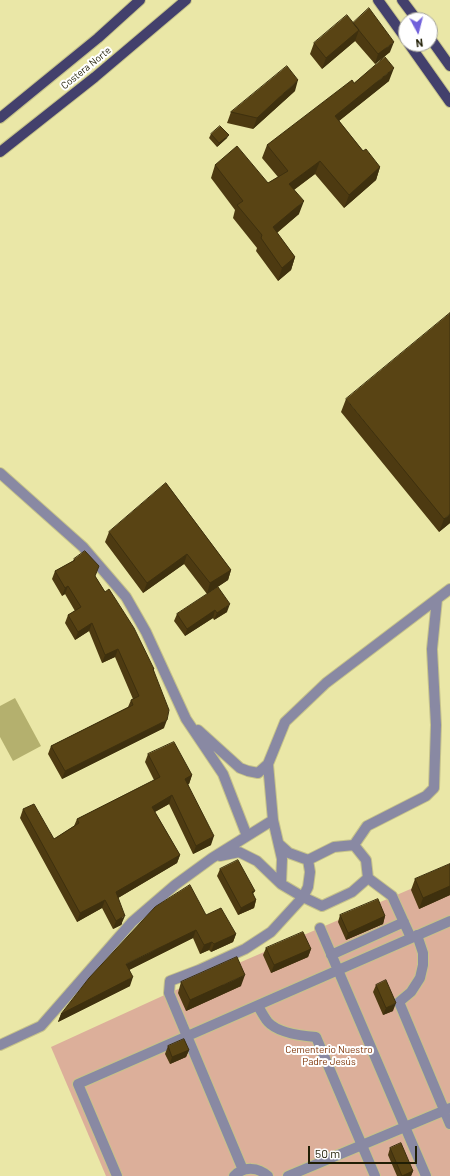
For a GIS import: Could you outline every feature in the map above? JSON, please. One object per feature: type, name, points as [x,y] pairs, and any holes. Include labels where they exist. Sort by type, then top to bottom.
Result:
[{"type":"main road","name":"Costera Norte","points":[[0,118],[98,38],[140,0]]},
{"type":"main road","name":"Costera Norte","points":[[0,152],[96,77],[186,0]]},
{"type":"main road","points":[[378,0],[398,28]]},
{"type":"main road","points":[[402,0],[411,12]]},
{"type":"main road","points":[[438,49],[450,66]]},
{"type":"main road","points":[[415,52],[450,102]]},
{"type":"street","points":[[0,474],[83,547],[126,597],[146,632],[186,719],[223,774],[247,836]]},
{"type":"street","points":[[186,719],[240,768],[258,773],[268,764],[285,722],[326,682],[450,589]]},
{"type":"street","points":[[279,844],[289,853],[308,860],[334,847],[354,845],[367,826],[426,796],[434,788],[436,725],[432,649],[437,599]]},
{"type":"street","points":[[268,764],[274,820],[282,859],[281,884]]},
{"type":"street","points":[[0,1045],[41,1026],[132,922],[175,885],[212,858],[274,820]]},
{"type":"street","points":[[354,845],[366,860],[368,878],[392,896],[404,922],[423,953],[423,965],[420,978],[411,992],[399,1002],[447,1109],[450,1124]]},
{"type":"street","points":[[212,858],[239,852],[257,861],[281,884],[322,906],[352,892],[368,878]]},
{"type":"street","points":[[243,1170],[169,993],[170,981],[199,970],[245,949],[271,932],[303,896],[308,887],[310,872],[308,860]]},
{"type":"street","points":[[117,1176],[78,1084],[450,921]]},
{"type":"street","points":[[331,954],[404,922]]},
{"type":"street","points":[[320,928],[426,1176]]},
{"type":"street","points":[[258,1006],[269,1023],[279,1029],[298,1035],[316,1037],[375,1176]]},
{"type":"street","points":[[288,1176],[447,1109]]},
{"type":"street","points":[[234,1176],[243,1170],[250,1168],[264,1172],[268,1176]]},
{"type":"green space","name":"Cementerio Nuestro Padre Jesús","points":[[450,872],[450,1176],[106,1176],[51,1047],[169,993]]},
{"type":"shaded area","points":[[15,698],[41,746],[13,761],[0,737],[0,706]]},
{"type":"building","points":[[369,8],[394,42],[378,54],[353,23]]},
{"type":"building","points":[[347,15],[359,30],[326,58],[314,43]]},
{"type":"building","points":[[385,57],[394,68],[335,116],[363,151],[366,149],[380,167],[349,195],[320,161],[289,184],[304,201],[273,227],[295,257],[282,268],[261,238],[262,235],[237,205],[243,201],[215,165],[237,146],[268,183],[288,171],[267,145],[352,80],[354,83]]},
{"type":"building","points":[[287,66],[298,80],[257,118],[231,112]]},
{"type":"building","points":[[220,126],[229,135],[219,143],[211,134]]},
{"type":"building","points":[[450,313],[450,514],[444,519],[346,399]]},
{"type":"building","points":[[166,483],[231,570],[210,583],[187,554],[147,583],[109,532]]},
{"type":"building","points":[[85,551],[99,566],[95,576],[105,592],[109,589],[134,628],[154,669],[169,710],[167,720],[65,771],[51,746],[133,705],[131,700],[139,696],[118,649],[105,655],[92,623],[78,632],[68,615],[81,607],[68,586],[65,588],[55,571],[75,560],[74,559]]},
{"type":"building","points":[[218,587],[230,604],[217,613],[215,610],[187,629],[177,614]]},
{"type":"building","points":[[174,742],[192,775],[185,779],[214,836],[196,846],[172,795],[152,807],[180,855],[116,892],[125,916],[116,921],[105,900],[80,913],[23,809],[34,804],[54,839],[79,823],[77,819],[160,777],[148,754]]},
{"type":"building","points":[[238,860],[255,891],[252,892],[256,900],[241,908],[220,869]]},
{"type":"building","points":[[450,864],[450,886],[423,898],[415,879]]},
{"type":"building","points":[[190,885],[206,915],[221,908],[236,934],[214,944],[212,942],[204,945],[196,930],[126,964],[133,977],[61,1014],[89,978],[155,907]]},
{"type":"building","points":[[378,899],[385,916],[348,933],[340,915]]},
{"type":"building","points":[[303,932],[311,949],[274,965],[266,948]]},
{"type":"building","points":[[237,957],[245,975],[190,1000],[181,982]]},
{"type":"building","points":[[386,980],[396,1003],[386,1008],[376,985]]},
{"type":"building","points":[[184,1039],[189,1050],[172,1057],[168,1046]]},
{"type":"building","points":[[401,1143],[413,1171],[402,1176],[390,1148]]}]
